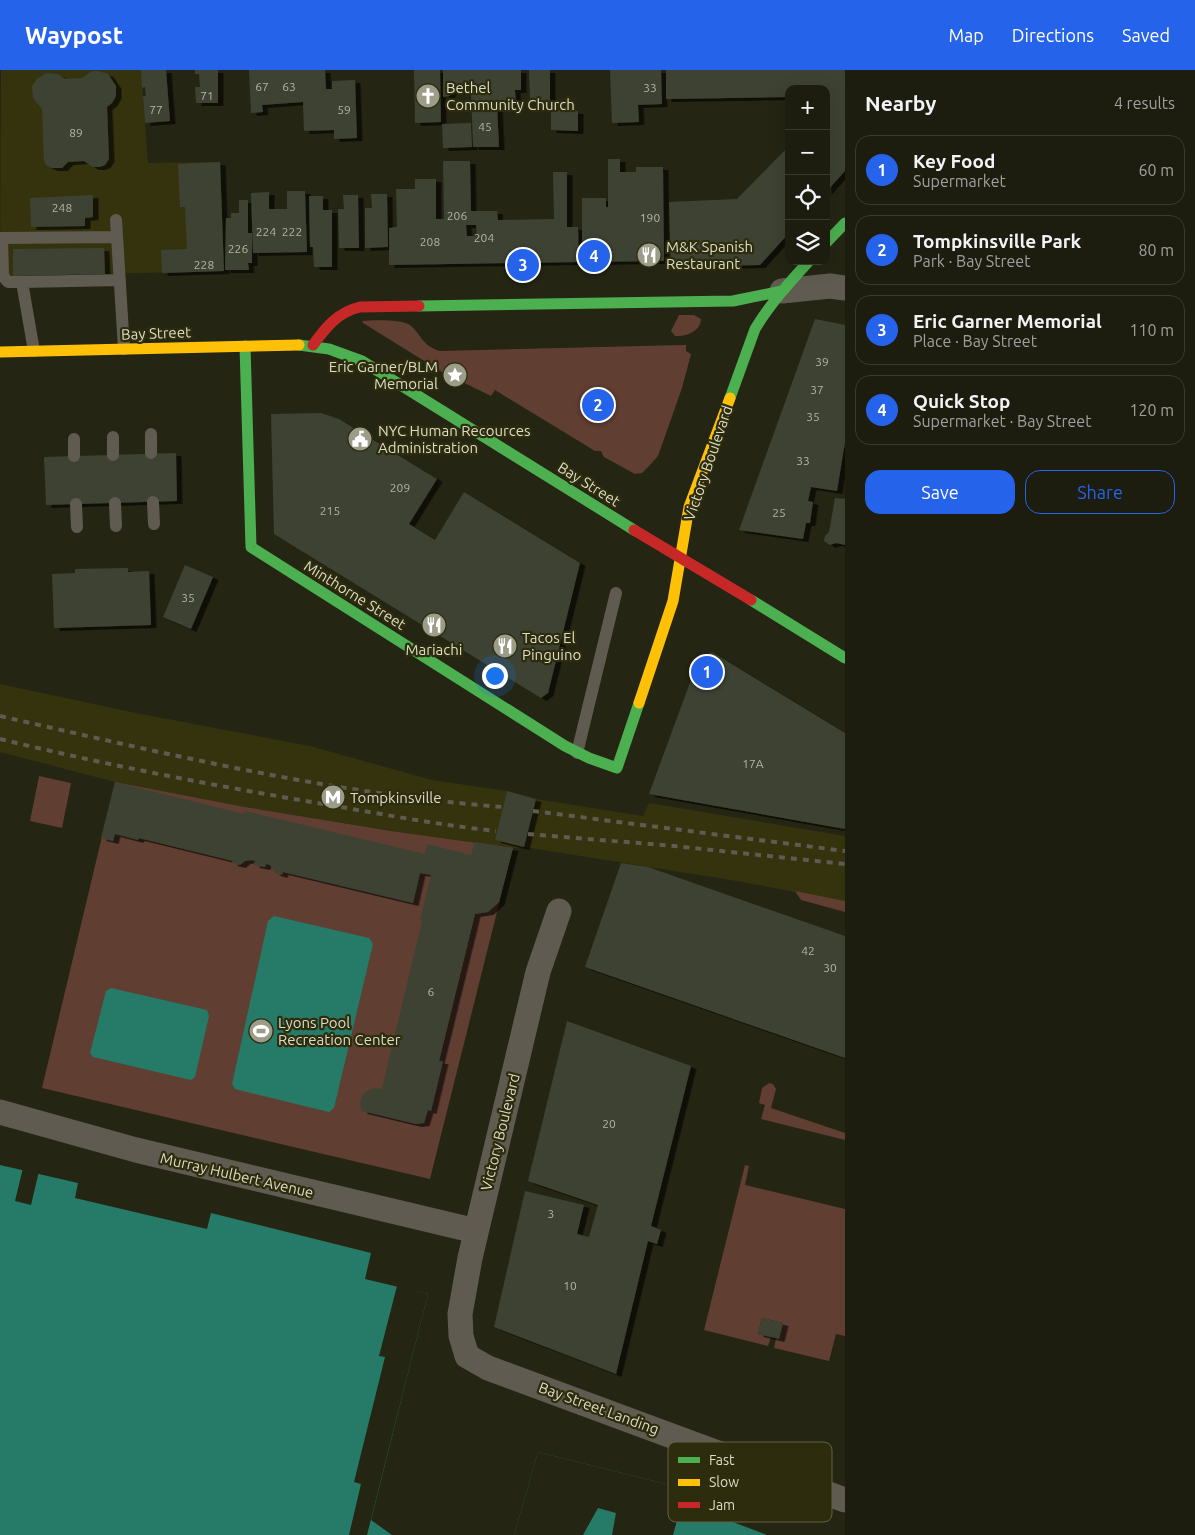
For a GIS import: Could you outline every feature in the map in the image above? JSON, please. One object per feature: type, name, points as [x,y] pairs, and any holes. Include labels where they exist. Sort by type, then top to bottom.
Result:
[{"type":"main road","points":[[830,239],[845,223]]},
{"type":"main road","name":"Victory Boulevard","points":[[616,768],[673,602],[690,507],[756,329],[760,320],[782,291],[805,265]]},
{"type":"main road","points":[[314,346],[326,328],[338,316],[360,307],[733,301],[782,291]]},
{"type":"main road","name":"Bay Street","points":[[0,352],[245,346],[314,346],[338,350],[360,360],[624,524],[845,658]]},
{"type":"main road","name":"Minthorne Street","points":[[245,346],[251,547],[578,753],[616,768]]},
{"type":"street","points":[[782,291],[830,286],[845,288]]},
{"type":"street","name":"Victory Boulevard","points":[[467,1356],[461,1336],[460,1314],[476,1231],[538,972],[560,911]]},
{"type":"street","name":"Murray Hulbert Avenue","points":[[0,1112],[165,1158],[476,1231]]},
{"type":"street","name":"Bay Street Landing","points":[[467,1356],[488,1368],[689,1442]]},
{"type":"street","name":"Bay Street Landing","points":[[832,1495],[845,1500]]},
{"type":"lane","points":[[116,220],[124,349]]},
{"type":"lane","points":[[117,237],[76,243],[41,243],[1,238],[3,276],[8,282],[77,278],[120,280]]},
{"type":"lane","points":[[22,282],[34,352]]},
{"type":"lane","points":[[150,434],[151,454]]},
{"type":"lane","points":[[112,437],[113,455]]},
{"type":"lane","points":[[74,439],[74,456]]},
{"type":"lane","points":[[153,502],[154,524]]},
{"type":"lane","points":[[115,503],[116,526]]},
{"type":"lane","points":[[76,504],[77,527]]},
{"type":"lane","points":[[578,753],[616,593]]},
{"type":"shaded area","points":[[1,70],[141,70],[148,163],[220,162],[224,271],[13,276],[0,278]]},
{"type":"shaded area","points":[[679,315],[694,315],[701,319],[696,330],[684,335],[675,336],[671,331]]},
{"type":"shaded area","points":[[386,320],[406,323],[429,346],[440,351],[686,345],[686,351],[691,354],[682,388],[658,456],[642,473],[635,474],[604,457],[601,451],[595,451],[495,390],[491,396],[442,372],[362,321]]},
{"type":"shaded area","points":[[0,684],[136,713],[310,746],[432,780],[507,791],[495,840],[524,847],[513,848],[391,831],[245,807],[115,782],[0,752]]},
{"type":"shaded area","points":[[39,776],[71,783],[62,828],[30,821]]},
{"type":"shaded area","name":"Lyons Pool Recreation Center","points":[[115,782],[245,807],[391,831],[513,848],[430,1179],[42,1088]]},
{"type":"shaded area","points":[[536,799],[643,816],[649,803],[845,836],[845,901],[731,880],[524,847]]},
{"type":"shaded area","points":[[795,891],[845,901],[845,912],[801,900]]},
{"type":"shaded area","points":[[769,1083],[773,1084],[776,1089],[771,1108],[845,1133],[845,1140],[761,1119],[765,1105],[759,1103],[762,1088]]},
{"type":"shaded area","points":[[745,1165],[749,1166],[745,1185],[845,1209],[845,1336],[836,1334],[829,1361],[774,1348],[776,1339],[779,1339],[783,1323],[762,1318],[758,1334],[771,1337],[768,1346],[704,1330]]},
{"type":"water","points":[[274,916],[369,938],[373,944],[334,1108],[329,1112],[235,1089],[232,1084],[268,921]]},
{"type":"water","points":[[111,988],[207,1010],[209,1016],[195,1077],[191,1080],[93,1057],[90,1053],[106,991]]},
{"type":"water","points":[[0,1165],[78,1183],[75,1198],[207,1229],[211,1213],[371,1253],[365,1279],[428,1294],[371,1520],[392,1535],[0,1535]]},
{"type":"water","points":[[538,1452],[668,1484],[668,1522],[733,1522],[767,1535],[514,1535]]},
{"type":"pier","points":[[23,1168],[39,1171],[31,1205],[15,1201]]},
{"type":"pier","points":[[397,1286],[428,1294],[367,1535],[349,1535],[361,1484],[354,1482],[385,1357],[379,1356]]},
{"type":"pier","points":[[538,1452],[668,1484],[668,1522],[677,1522],[673,1535],[612,1535],[616,1513],[598,1508],[583,1535],[514,1535]]},
{"type":"building","points":[[141,70],[166,70],[170,121],[145,123],[143,96],[146,96],[145,87],[142,88]]},
{"type":"building","points":[[195,70],[218,70],[218,103],[196,103],[195,87],[200,87],[199,74],[195,74]]},
{"type":"building","points":[[249,70],[325,70],[326,89],[332,89],[332,81],[355,80],[357,138],[334,139],[334,130],[304,131],[303,102],[262,105],[263,112],[251,113]]},
{"type":"building","name":"Bethel Community Church","points":[[414,70],[440,70],[441,122],[415,123]]},
{"type":"building","points":[[443,70],[521,70],[521,90],[515,90],[516,105],[497,105],[499,147],[473,147],[471,92],[450,92],[450,96],[443,97]]},
{"type":"building","points":[[529,70],[550,70],[550,105],[538,105],[538,102],[532,102],[532,98],[530,98]]},
{"type":"building","points":[[610,70],[661,70],[662,104],[638,105],[639,122],[612,123]]},
{"type":"building","points":[[666,70],[845,70],[845,171],[830,188],[830,85],[785,85],[785,97],[666,99]]},
{"type":"building","points":[[92,71],[108,74],[116,86],[116,96],[107,107],[109,159],[105,165],[100,167],[93,167],[84,161],[68,162],[62,168],[52,168],[46,165],[44,160],[42,109],[33,98],[32,86],[37,79],[46,73],[58,74],[65,79],[82,78]]},
{"type":"building","points":[[551,110],[578,111],[578,131],[551,130]]},
{"type":"building","points":[[471,123],[472,147],[443,148],[442,124]]},
{"type":"building","points":[[785,150],[785,237],[760,265],[671,267],[669,202],[737,199]]},
{"type":"building","points":[[608,159],[620,159],[620,172],[636,172],[636,167],[663,167],[664,261],[582,262],[582,198],[606,198],[606,207],[608,207]]},
{"type":"building","points":[[443,161],[470,161],[471,211],[497,211],[498,220],[554,219],[553,172],[567,172],[567,227],[578,227],[579,262],[389,265],[389,228],[397,227],[396,189],[415,189],[415,179],[436,179],[436,219],[444,219]],"holes":[[[466,225],[476,225],[477,236],[467,236]]]},
{"type":"building","points":[[220,162],[224,271],[162,273],[161,250],[187,249],[185,207],[180,207],[178,164]]},
{"type":"building","points":[[287,191],[305,191],[307,252],[253,253],[251,193],[269,192],[269,209],[287,209]]},
{"type":"building","points":[[371,194],[387,194],[388,247],[365,248],[365,208],[372,208]]},
{"type":"building","points":[[93,195],[93,217],[85,218],[85,226],[31,227],[30,198]]},
{"type":"building","points":[[343,195],[358,195],[359,248],[339,248],[338,209],[344,209]]},
{"type":"building","points":[[309,196],[323,196],[323,210],[332,210],[332,267],[314,267],[313,247],[310,247]]},
{"type":"building","points":[[239,200],[248,200],[248,233],[252,233],[252,263],[248,263],[249,270],[225,270],[226,218],[231,218],[231,213],[239,213]]},
{"type":"building","points":[[104,248],[105,274],[13,276],[13,249]]},
{"type":"building","points":[[815,319],[845,325],[845,442],[837,491],[811,487],[808,501],[813,502],[810,523],[806,523],[803,539],[739,530]]},
{"type":"building","points":[[321,413],[339,419],[437,479],[409,524],[435,540],[464,492],[580,563],[548,693],[541,698],[274,534],[271,414]]},
{"type":"building","points":[[176,453],[177,501],[46,505],[44,457]]},
{"type":"building","points":[[835,498],[845,499],[845,545],[836,543],[830,545],[824,541],[825,536],[829,532]]},
{"type":"building","points":[[185,565],[213,577],[191,629],[163,617]]},
{"type":"building","points":[[128,568],[128,572],[149,571],[151,625],[54,628],[52,574],[75,573],[75,569]]},
{"type":"building","points":[[712,652],[845,733],[845,829],[649,794],[699,658]]},
{"type":"building","points":[[115,782],[244,814],[245,811],[425,854],[427,844],[471,855],[475,842],[513,848],[499,902],[488,912],[475,914],[439,1061],[443,1061],[431,1111],[428,1110],[424,1123],[416,1124],[362,1111],[360,1104],[362,1096],[367,1091],[374,1088],[382,1089],[431,875],[420,873],[413,903],[283,872],[282,875],[275,873],[270,865],[266,864],[265,867],[254,865],[255,861],[251,860],[245,861],[240,865],[232,863],[233,861],[139,838],[138,840],[115,834],[113,841],[101,838]]},
{"type":"building","points":[[507,791],[536,799],[524,847],[495,840]]},
{"type":"building","points":[[621,863],[648,867],[845,936],[845,1058],[585,967]]},
{"type":"building","points":[[567,1021],[691,1066],[651,1226],[661,1230],[657,1244],[648,1241],[616,1374],[494,1327],[525,1191],[584,1205],[577,1234],[589,1237],[598,1205],[528,1181]]},
{"type":"building","points":[[762,1318],[783,1323],[779,1339],[758,1334]]},
{"type":"railway","points":[[0,716],[187,758],[313,783],[439,801],[503,807]]},
{"type":"railway","points":[[0,739],[80,758],[202,782],[410,819],[496,831]]},
{"type":"railway","points":[[533,811],[845,851]]},
{"type":"railway","points":[[528,834],[674,846],[845,864]]},
{"type":"traffic: fast","points":[[830,239],[845,223]]},
{"type":"traffic: fast","points":[[730,398],[755,329],[773,302],[805,265]]},
{"type":"traffic: fast","points":[[419,306],[733,301],[782,291]]},
{"type":"traffic: fast","points":[[299,345],[329,349],[362,361],[634,530]]},
{"type":"traffic: fast","points":[[245,346],[251,547],[565,746],[589,758],[617,768],[639,703]]},
{"type":"traffic: fast","points":[[751,600],[845,658]]},
{"type":"traffic: slow","points":[[0,352],[299,345]]},
{"type":"traffic: slow","points":[[639,703],[673,601],[689,507],[730,398]]},
{"type":"traffic: jam","points":[[313,345],[333,321],[352,309],[360,307],[419,306]]},
{"type":"traffic: jam","points":[[634,530],[751,600]]},
{"type":"place","name":"Bethel Community Church","points":[[428,96]]},
{"type":"place","name":"M&K Spanish Restaurant","points":[[649,255]]},
{"type":"place","name":"Quick Stop","points":[[594,256]]},
{"type":"place","name":"Eric Garner Memorial","points":[[523,265]]},
{"type":"place","name":"Eric Garner/BLM Memorial","points":[[455,375]]},
{"type":"place","name":"Tompkinsville Park","points":[[598,405]]},
{"type":"place","name":"NYC Human Recources Administration","points":[[360,439]]},
{"type":"place","name":"Mariachi","points":[[434,625]]},
{"type":"place","name":"Tacos El Pinguino","points":[[505,646]]},
{"type":"place","name":"Key Food","points":[[707,672]]},
{"type":"place","name":"Tompkinsville","points":[[333,797]]},
{"type":"place","name":"Lyons Pool Recreation Center","points":[[261,1031]]}]
